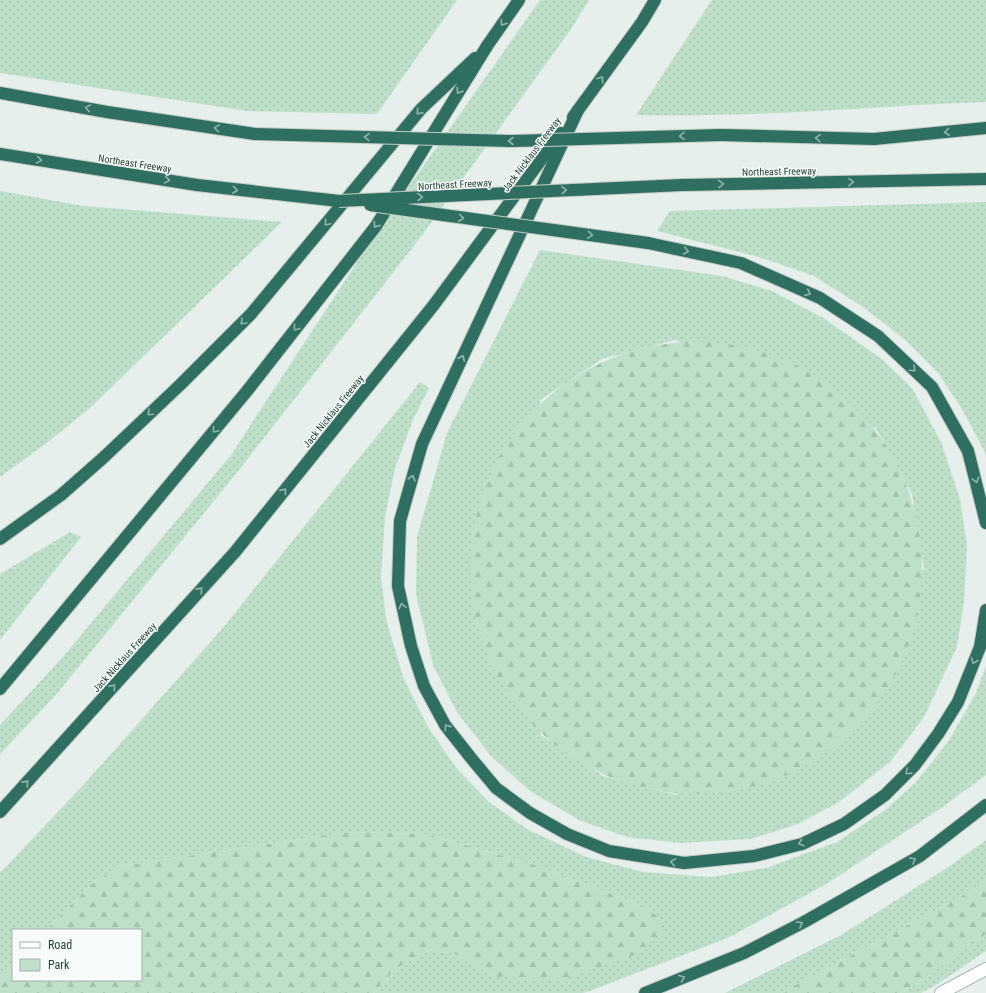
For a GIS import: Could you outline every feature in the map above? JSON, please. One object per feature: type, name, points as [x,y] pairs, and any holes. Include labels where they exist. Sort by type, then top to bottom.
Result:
[{"type":"highway","points":[[0,689],[247,391],[376,226],[487,46],[519,0]]},
{"type":"highway","name":"Jack Nicklaus Freeway","points":[[0,812],[235,552],[433,306],[642,22],[655,0]]},
{"type":"highway","points":[[642,22],[661,0]]},
{"type":"highway","points":[[0,539],[61,495],[103,458],[181,384],[251,314],[421,108],[487,46]]},
{"type":"highway","points":[[0,93],[107,112],[255,134],[512,141],[721,135],[874,139],[986,128]]},
{"type":"highway","points":[[578,110],[422,444],[400,521],[398,586],[411,646],[424,686],[445,724],[471,758],[496,788],[530,814],[567,834],[609,851],[684,863],[754,856],[802,844],[844,824],[885,794],[915,765],[938,734],[958,702],[980,647],[986,610]]},
{"type":"highway","name":"Northeast Freeway","points":[[0,154],[197,185],[340,201],[682,185],[986,179]]},
{"type":"highway","points":[[340,201],[648,243],[741,263],[820,298],[878,336],[932,387],[968,451],[986,523]]},
{"type":"highway","points":[[646,993],[744,954],[804,922],[920,856],[986,805]]},
{"type":"street","points":[[941,993],[985,972]]},
{"type":"green space","points":[[0,0],[457,0],[377,114],[247,111],[0,73]]},
{"type":"green space","points":[[540,0],[589,0],[571,29],[420,238],[239,470],[55,696],[0,754],[0,725],[62,658],[231,455],[375,235]]},
{"type":"green space","points":[[712,0],[986,0],[986,102],[761,114],[636,115]]},
{"type":"green space","points":[[0,191],[84,206],[282,222],[90,408],[44,445],[0,477]]},
{"type":"green space","points":[[986,202],[986,457],[984,450],[963,411],[938,373],[904,339],[863,307],[814,276],[759,257],[657,231],[670,211]]},
{"type":"green space","points":[[540,250],[722,276],[772,291],[825,319],[883,360],[912,388],[941,442],[960,499],[967,545],[964,601],[957,647],[924,717],[890,762],[839,802],[798,824],[751,839],[680,843],[627,837],[581,821],[530,791],[490,755],[457,712],[433,665],[416,594],[417,537],[447,433]],"holes":[[[675,340],[876,428],[912,494],[924,569],[676,795],[603,776],[541,735],[540,400],[602,359]]]},
{"type":"green space","points":[[696,342],[740,346],[783,359],[803,368],[822,380],[840,393],[856,408],[871,424],[884,442],[896,461],[905,481],[918,524],[922,568],[918,612],[905,655],[896,675],[884,694],[871,712],[856,728],[840,743],[822,756],[803,768],[783,777],[740,790],[696,794],[652,790],[609,777],[589,768],[570,756],[552,743],[536,728],[521,712],[508,694],[496,675],[487,655],[474,612],[470,568],[474,524],[487,481],[496,461],[508,442],[521,424],[536,408],[552,393],[570,380],[589,368],[609,359],[652,346]]},
{"type":"green space","points":[[420,382],[429,388],[413,420],[395,468],[385,517],[381,577],[386,619],[403,677],[428,727],[457,769],[489,802],[527,829],[586,857],[643,872],[711,877],[766,868],[837,842],[885,810],[915,783],[948,742],[976,693],[986,666],[986,775],[944,806],[828,883],[730,937],[587,992],[374,993],[395,969],[431,950],[455,954],[494,976],[658,916],[635,903],[535,865],[426,834],[349,832],[120,866],[92,884],[47,929],[12,929],[12,963],[0,975],[0,873],[87,781],[222,629]]},
{"type":"green space","points":[[70,532],[81,537],[0,640],[0,574]]},
{"type":"green space","points":[[349,832],[426,834],[535,865],[635,903],[658,916],[664,926],[662,935],[629,958],[556,981],[494,976],[455,954],[431,950],[395,969],[374,993],[0,993],[0,975],[12,963],[12,981],[142,981],[142,929],[47,929],[92,884],[120,866]]},
{"type":"green space","points":[[986,840],[986,878],[962,896],[781,993],[725,993],[841,935],[950,866]]},
{"type":"green space","points":[[986,878],[986,934],[915,985],[900,993],[781,993],[962,896]]},
{"type":"green space","points":[[986,934],[986,951],[936,985],[921,993],[900,993],[915,985]]}]
